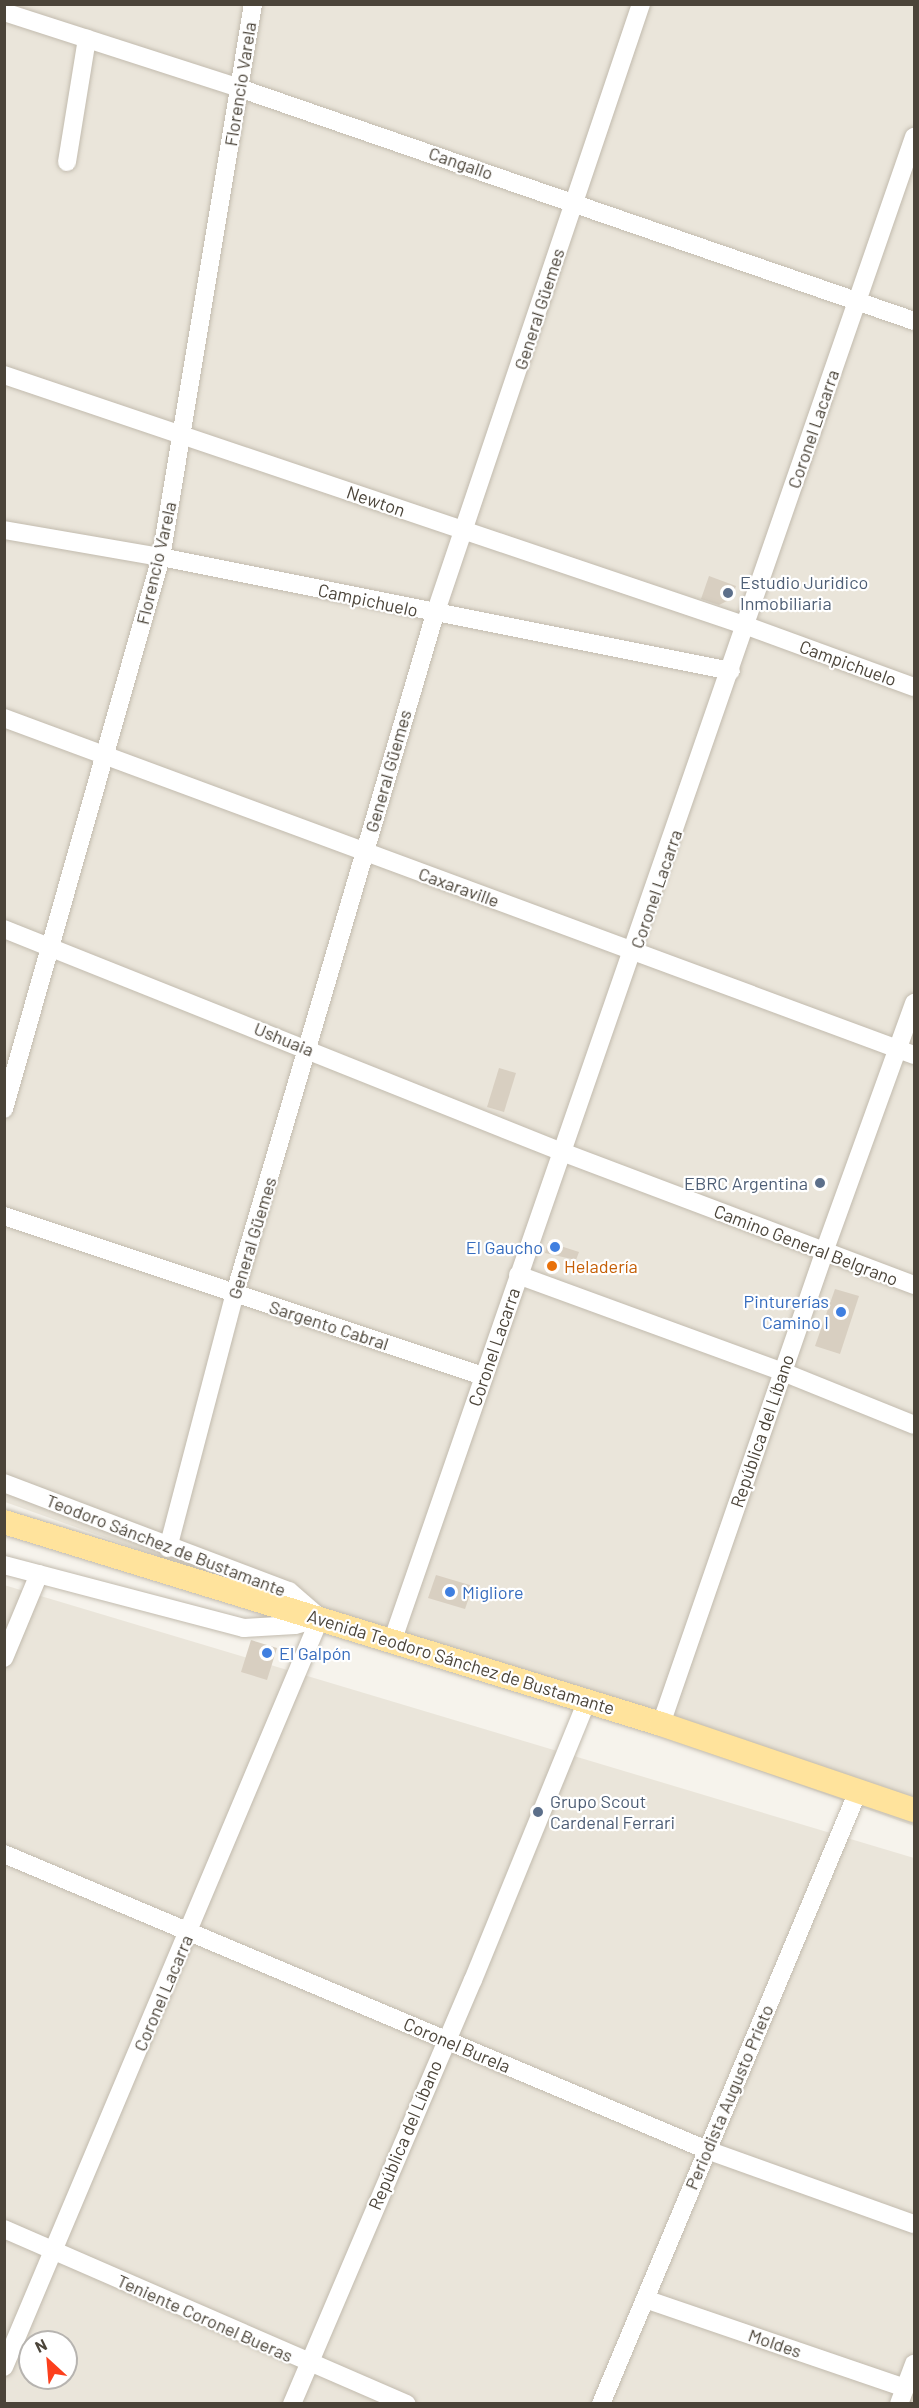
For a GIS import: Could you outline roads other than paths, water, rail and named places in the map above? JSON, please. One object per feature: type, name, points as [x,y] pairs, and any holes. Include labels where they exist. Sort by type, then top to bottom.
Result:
[{"type":"main road","name":"Avenida Teodoro Sánchez de Bustamante","points":[[4,1522],[588,1700],[915,1810]]},
{"type":"street","name":"Florencio Varela","points":[[4,1109],[161,557],[253,4]]},
{"type":"street","name":"General Güemes","points":[[168,1548],[235,1293],[309,1049],[435,614],[465,532],[641,4]]},
{"type":"street","name":"Cangallo","points":[[4,12],[239,88],[915,321]]},
{"type":"street","points":[[67,162],[87,39]]},
{"type":"street","name":"Coronel Lacarra","points":[[393,1640],[518,1275],[747,626],[856,301],[915,137]]},
{"type":"street","name":"Newton","points":[[4,375],[182,433],[465,532],[747,626]]},
{"type":"street","name":"Campichuelo","points":[[4,530],[161,557],[435,614],[731,671]]},
{"type":"street","name":"Campichuelo","points":[[747,626],[915,687]]},
{"type":"street","name":"Caxaraville","points":[[4,718],[907,1052]]},
{"type":"street","name":"Ushuaia","points":[[4,929],[562,1152]]},
{"type":"street","name":"República del Líbano","points":[[662,1724],[824,1252],[907,1052],[915,1003]]},
{"type":"street","name":"Camino General Belgrano","points":[[562,1152],[915,1286]]},
{"type":"street","name":"Sargento Cabral","points":[[4,1216],[483,1376]]},
{"type":"street","points":[[518,1275],[783,1372],[915,1425]]},
{"type":"street","name":"Teodoro Sánchez de Bustamante","points":[[4,1483],[168,1548],[289,1591],[320,1618]]},
{"type":"street","name":"Teodoro Sánchez de Bustamante","points":[[4,1565],[244,1628],[295,1625],[320,1618]]},
{"type":"street","points":[[4,1658],[39,1574]]},
{"type":"street","name":"Coronel Lacarra","points":[[4,2367],[320,1618]]},
{"type":"street","name":"República del Líbano","points":[[292,2403],[588,1700]]},
{"type":"street","name":"Periodista Augusto Prieto","points":[[601,2403],[858,1791]]},
{"type":"street","name":"Coronel Burela","points":[[4,1854],[707,2150],[915,2224]]},
{"type":"street","name":"Teniente Coronel Bueras","points":[[4,2229],[309,2363],[407,2403]]},
{"type":"street","name":"Moldes","points":[[645,2299],[902,2396]]},
{"type":"street","points":[[902,2396],[915,2364]]},
{"type":"place","name":"Estudio Juridico Inmobiliaria","points":[[728,593]]},
{"type":"place","name":"EBRC Argentina","points":[[820,1183]]},
{"type":"place","name":"El Gaucho","points":[[555,1247]]},
{"type":"place","name":"Heladería","points":[[552,1266]]},
{"type":"place","name":"Pinturerías Camino I","points":[[841,1312]]},
{"type":"place","name":"Migliore","points":[[450,1592]]},
{"type":"place","name":"El Galpón","points":[[267,1653]]},
{"type":"place","name":"Grupo Scout Cardenal Ferrari","points":[[538,1812]]}]
